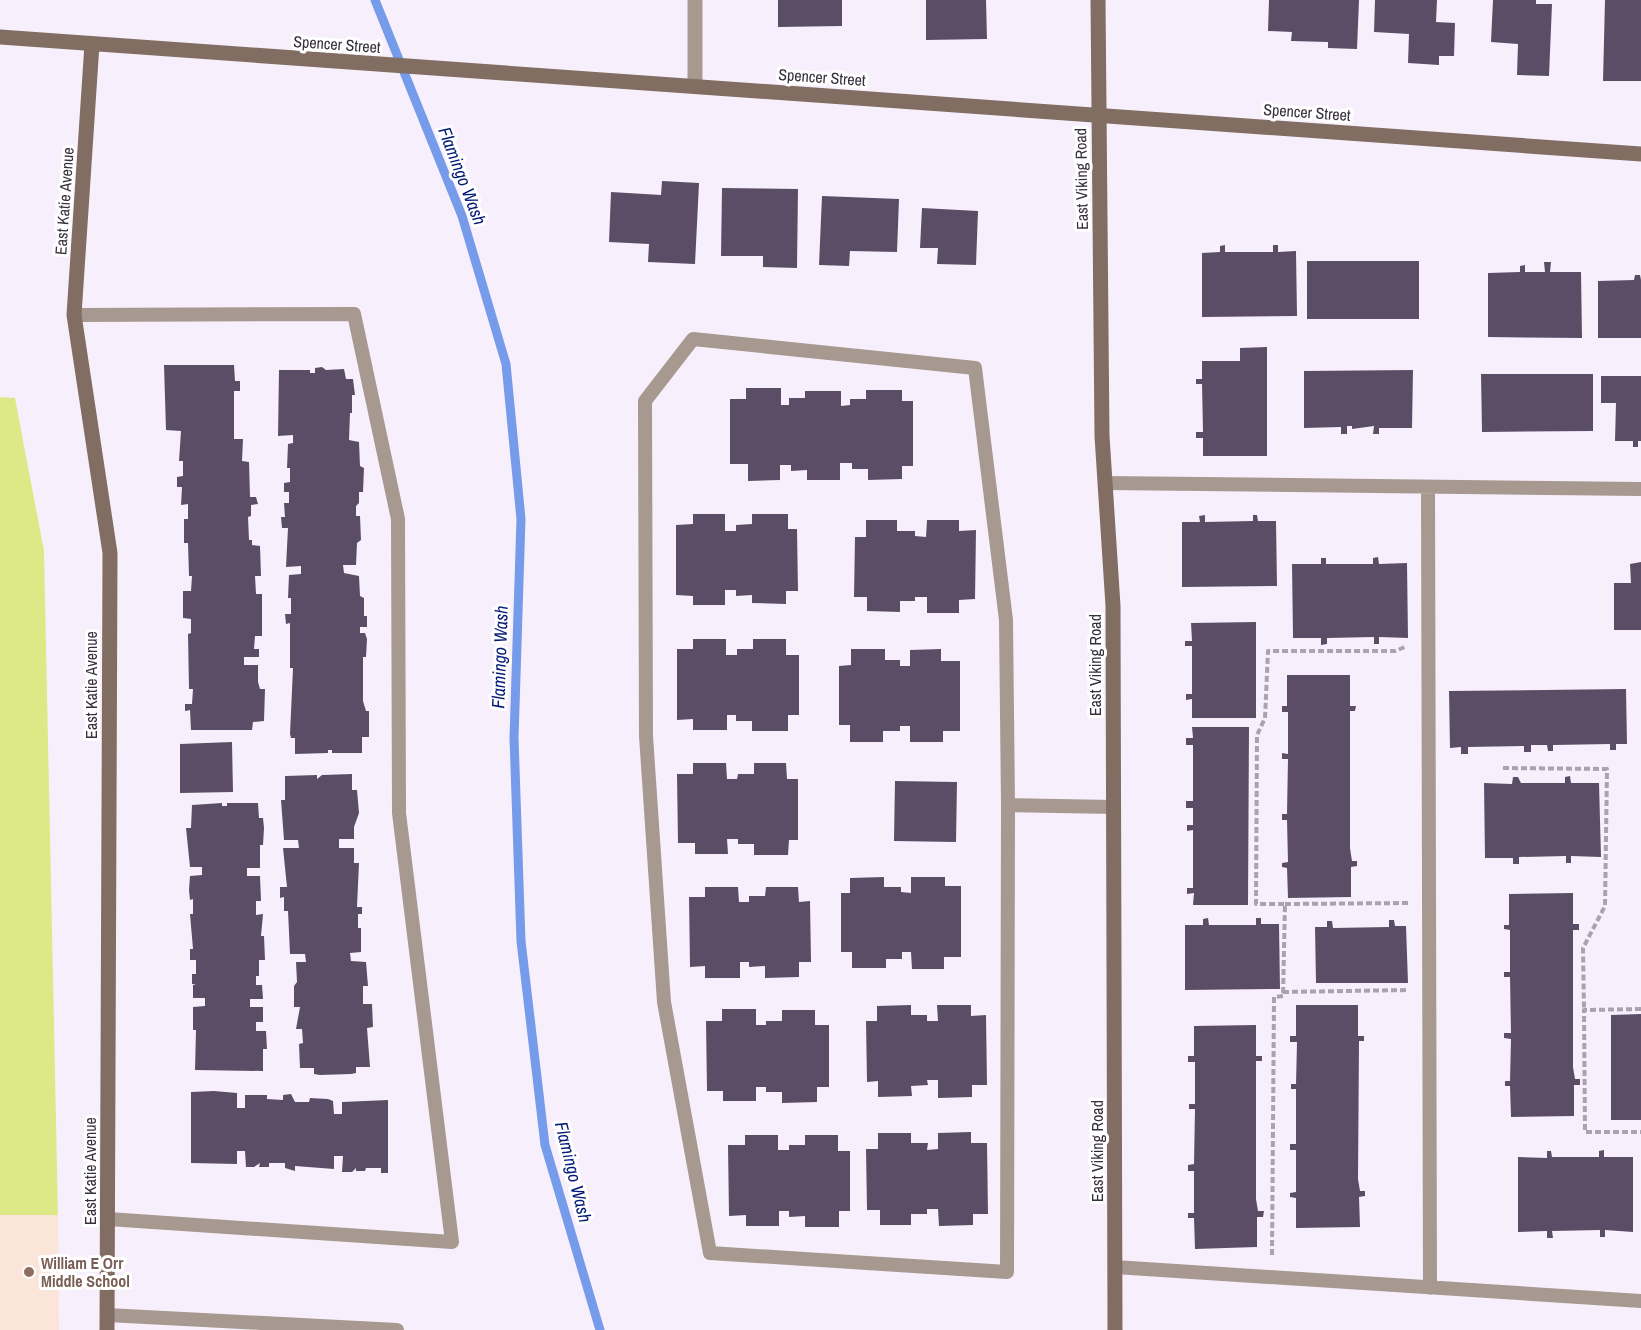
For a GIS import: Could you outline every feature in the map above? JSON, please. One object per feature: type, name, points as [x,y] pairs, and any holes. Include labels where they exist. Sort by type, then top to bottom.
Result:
[{"type":"street","points":[[695,0],[695,86]]},
{"type":"street","name":"East Viking Road","points":[[1098,0],[1102,436],[1113,606],[1115,1330]]},
{"type":"street","name":"Spencer Street","points":[[0,37],[1641,154]]},
{"type":"street","name":"East Katie Avenue","points":[[92,44],[74,315],[110,553],[107,1323]]},
{"type":"lane","points":[[74,315],[354,314],[398,519],[399,813],[452,1242],[108,1219]]},
{"type":"lane","points":[[693,339],[975,368],[1006,620],[1008,805],[1007,1272],[710,1253],[664,1002],[646,736],[645,401],[693,339]]},
{"type":"lane","points":[[1105,483],[1641,489]]},
{"type":"lane","points":[[1428,487],[1431,904],[1430,1288]]},
{"type":"lane","points":[[1008,805],[1114,807]]},
{"type":"lane","points":[[1115,1268],[1641,1301]]},
{"type":"lane","points":[[107,1323],[397,1330]]},
{"type":"path","points":[[1428,638],[1395,651],[1268,651],[1265,718],[1257,735],[1256,904],[1431,904]]},
{"type":"path","points":[[1503,768],[1607,769],[1605,906],[1583,948],[1585,1132],[1641,1132]]},
{"type":"path","points":[[1271,1278],[1274,997],[1283,996],[1285,904]]},
{"type":"path","points":[[1283,992],[1429,990]]},
{"type":"path","points":[[1584,1010],[1641,1009]]},
{"type":"shaded area","name":"William E Orr Middle School","points":[[0,1215],[58,1215],[59,1330],[0,1330]]},
{"type":"green space","points":[[0,397],[15,398],[44,551],[58,1215],[0,1215]]},
{"type":"building","points":[[778,0],[842,0],[842,26],[778,27]]},
{"type":"building","points":[[926,0],[986,0],[987,39],[926,40]]},
{"type":"building","points":[[1269,0],[1359,0],[1357,49],[1328,48],[1328,42],[1291,41],[1292,32],[1268,31]]},
{"type":"building","points":[[1375,0],[1437,0],[1436,22],[1455,23],[1454,56],[1439,56],[1439,65],[1408,63],[1409,34],[1374,32]]},
{"type":"building","points":[[1493,0],[1536,0],[1536,4],[1552,4],[1549,76],[1517,75],[1518,44],[1491,42]]},
{"type":"building","points":[[1605,0],[1641,0],[1641,81],[1603,81]]},
{"type":"building","points":[[662,181],[699,183],[695,264],[648,262],[649,244],[609,242],[611,192],[661,195]]},
{"type":"building","points":[[722,188],[798,189],[797,268],[763,267],[763,256],[721,256]]},
{"type":"building","points":[[822,196],[899,199],[897,252],[850,251],[849,266],[819,265]]},
{"type":"building","points":[[922,208],[978,211],[976,265],[937,264],[938,248],[920,248]]},
{"type":"building","points":[[1225,245],[1225,252],[1273,252],[1273,245],[1278,245],[1278,252],[1296,251],[1297,316],[1202,317],[1202,253],[1220,252],[1220,246]]},
{"type":"building","points":[[1307,261],[1419,261],[1419,319],[1307,319]]},
{"type":"building","points":[[1544,262],[1551,262],[1550,272],[1581,272],[1582,338],[1488,337],[1488,273],[1520,272],[1520,266],[1525,265],[1525,272],[1545,272]]},
{"type":"building","points":[[1635,275],[1640,275],[1641,280],[1641,338],[1598,338],[1598,281],[1634,280]]},
{"type":"building","points":[[1267,347],[1267,456],[1203,456],[1203,438],[1196,438],[1196,432],[1203,432],[1202,384],[1196,384],[1196,379],[1202,379],[1202,361],[1240,361],[1240,348]]},
{"type":"building","points":[[164,365],[234,365],[235,381],[240,381],[240,391],[234,391],[234,439],[243,439],[242,461],[249,462],[250,497],[256,497],[258,504],[251,505],[251,516],[248,517],[249,540],[252,540],[252,545],[260,546],[261,576],[255,576],[256,594],[262,594],[262,636],[255,636],[254,649],[259,649],[259,657],[244,657],[244,665],[258,665],[260,689],[265,689],[264,721],[253,722],[252,730],[191,730],[190,710],[185,711],[185,704],[192,704],[193,689],[189,689],[188,634],[191,633],[191,619],[183,618],[183,591],[191,591],[192,576],[189,576],[188,543],[184,543],[184,519],[188,519],[188,504],[181,505],[182,487],[177,487],[177,477],[183,476],[183,461],[179,461],[181,431],[166,430]]},
{"type":"building","points":[[322,367],[326,370],[344,369],[346,379],[353,379],[355,395],[352,395],[349,440],[359,442],[360,466],[364,468],[363,492],[359,492],[359,503],[356,506],[356,516],[360,516],[361,540],[357,543],[356,565],[343,565],[344,573],[359,576],[360,596],[364,598],[364,616],[367,616],[367,627],[360,627],[360,633],[365,633],[367,639],[366,657],[363,657],[363,701],[366,711],[369,711],[369,737],[362,737],[362,753],[332,753],[332,750],[328,750],[328,753],[295,754],[295,738],[291,738],[290,734],[293,668],[290,668],[290,623],[286,624],[285,614],[291,614],[291,598],[288,598],[289,575],[301,574],[301,566],[286,567],[288,528],[282,528],[281,517],[285,517],[284,503],[289,503],[289,492],[284,492],[284,483],[290,482],[290,468],[287,468],[288,444],[293,443],[293,435],[278,436],[279,370],[310,370],[310,373],[315,373],[315,368]]},
{"type":"building","points":[[1413,370],[1412,428],[1379,428],[1379,434],[1373,434],[1374,426],[1352,429],[1352,426],[1347,426],[1347,434],[1341,434],[1341,427],[1304,428],[1304,371]]},
{"type":"building","points":[[1481,374],[1593,374],[1593,431],[1482,432]]},
{"type":"building","points":[[1601,376],[1641,376],[1641,441],[1638,441],[1638,447],[1633,447],[1633,441],[1615,441],[1616,403],[1601,403]]},
{"type":"building","points":[[746,388],[781,388],[781,405],[789,405],[789,398],[805,398],[805,391],[841,391],[841,406],[850,405],[850,399],[866,399],[866,390],[902,390],[902,401],[913,401],[913,466],[902,466],[902,479],[868,480],[868,469],[852,469],[852,463],[840,463],[840,480],[807,480],[807,470],[791,471],[791,465],[780,465],[780,480],[748,481],[748,464],[730,464],[730,399],[746,399]]},
{"type":"building","points":[[693,514],[725,514],[725,531],[736,531],[736,525],[752,524],[752,514],[788,514],[788,529],[797,529],[798,591],[786,591],[786,604],[752,603],[752,595],[736,596],[736,590],[725,590],[725,605],[693,605],[693,596],[676,595],[676,525],[693,524]]},
{"type":"building","points":[[1205,515],[1205,522],[1253,521],[1253,515],[1257,515],[1258,521],[1276,521],[1277,586],[1182,587],[1182,522],[1200,522],[1199,516]]},
{"type":"building","points":[[866,520],[897,520],[897,531],[915,531],[915,536],[926,537],[927,520],[959,520],[959,531],[976,530],[975,599],[959,600],[959,613],[927,613],[927,597],[915,597],[915,601],[900,601],[900,612],[867,611],[867,597],[854,597],[855,537],[866,537]]},
{"type":"building","points":[[1378,557],[1379,564],[1407,563],[1408,638],[1379,637],[1379,644],[1374,644],[1374,637],[1327,638],[1327,644],[1321,645],[1321,638],[1293,638],[1292,564],[1321,564],[1321,558],[1326,558],[1326,564],[1373,564],[1373,558]]},
{"type":"building","points":[[1641,562],[1641,630],[1614,630],[1614,583],[1631,583],[1630,564]]},
{"type":"building","points":[[1256,622],[1256,718],[1192,718],[1192,699],[1186,700],[1186,694],[1192,694],[1192,646],[1185,646],[1185,641],[1192,641],[1191,623]]},
{"type":"building","points":[[693,639],[726,639],[726,655],[737,655],[737,649],[753,649],[753,639],[786,639],[786,655],[799,655],[799,715],[788,715],[788,731],[752,731],[752,721],[736,721],[736,715],[727,715],[727,730],[693,730],[693,719],[677,720],[677,649],[693,649]]},
{"type":"building","points":[[851,649],[885,649],[885,660],[900,660],[900,666],[910,666],[910,650],[941,649],[941,661],[960,661],[960,731],[943,731],[943,742],[910,742],[910,726],[900,726],[900,731],[883,731],[883,742],[850,742],[850,725],[839,725],[839,666],[851,665]]},
{"type":"building","points":[[1287,675],[1350,675],[1350,706],[1356,706],[1355,711],[1350,711],[1350,848],[1352,861],[1357,861],[1357,866],[1351,867],[1351,897],[1288,898],[1287,868],[1282,867],[1282,863],[1288,862],[1287,820],[1282,820],[1282,814],[1287,814],[1288,759],[1282,759],[1282,753],[1288,754],[1288,712],[1282,712],[1282,706],[1287,706]]},
{"type":"building","points":[[1626,689],[1627,744],[1616,744],[1616,750],[1610,750],[1610,744],[1553,745],[1553,751],[1548,751],[1547,745],[1531,745],[1531,752],[1524,752],[1524,746],[1468,747],[1468,754],[1461,754],[1461,747],[1450,748],[1449,691]]},
{"type":"building","points":[[1192,727],[1249,727],[1248,905],[1193,905],[1194,893],[1187,894],[1187,888],[1193,888],[1193,830],[1187,831],[1187,825],[1193,825],[1193,808],[1186,808],[1186,801],[1193,801],[1193,745],[1186,745],[1186,738],[1193,738]]},
{"type":"building","points":[[232,742],[233,792],[180,793],[180,744]]},
{"type":"building","points":[[693,763],[726,763],[727,779],[737,779],[738,774],[754,774],[754,763],[786,763],[787,779],[798,779],[798,840],[789,840],[788,855],[754,855],[754,844],[738,844],[738,839],[727,839],[728,854],[695,854],[695,843],[678,843],[677,774],[693,774]]},
{"type":"building","points":[[352,774],[352,790],[357,790],[359,813],[354,827],[354,839],[339,839],[339,848],[354,848],[354,863],[359,863],[357,907],[362,907],[362,914],[358,914],[358,928],[361,928],[361,952],[350,953],[351,961],[366,962],[368,986],[363,986],[363,1004],[372,1004],[373,1027],[367,1028],[370,1067],[356,1067],[356,1073],[351,1074],[320,1075],[314,1074],[314,1068],[300,1068],[299,1044],[303,1043],[302,1029],[296,1029],[300,1007],[294,1007],[294,986],[297,982],[296,962],[306,962],[305,954],[290,954],[288,911],[284,911],[284,897],[280,898],[280,887],[287,887],[283,848],[299,848],[298,840],[284,840],[281,800],[285,800],[285,776],[317,775],[317,779],[322,775]]},
{"type":"building","points":[[1570,776],[1571,783],[1599,783],[1601,857],[1571,856],[1571,863],[1566,863],[1566,856],[1519,857],[1519,864],[1513,864],[1513,858],[1485,858],[1484,783],[1512,784],[1513,777],[1518,777],[1521,783],[1565,783],[1565,777]]},
{"type":"building","points":[[895,781],[957,782],[956,842],[894,841]]},
{"type":"building","points":[[222,803],[222,806],[227,806],[227,803],[258,803],[259,818],[263,818],[260,868],[247,868],[247,876],[260,876],[261,901],[256,901],[256,915],[263,914],[261,936],[264,936],[265,960],[259,960],[259,976],[256,976],[256,985],[262,985],[263,999],[250,999],[250,1007],[263,1007],[263,1022],[256,1022],[256,1031],[266,1031],[267,1049],[263,1049],[263,1071],[195,1070],[196,1030],[193,1030],[193,1007],[205,1006],[205,998],[193,998],[193,985],[196,984],[192,984],[192,974],[196,974],[196,960],[190,960],[190,949],[193,949],[190,914],[193,914],[193,899],[190,900],[189,890],[190,876],[202,875],[202,867],[190,867],[186,828],[191,828],[192,805]]},
{"type":"building","points":[[884,877],[884,887],[901,887],[901,892],[911,893],[911,877],[945,877],[945,886],[961,886],[961,957],[944,957],[944,969],[912,969],[911,952],[902,952],[902,959],[886,959],[886,968],[852,968],[852,952],[841,952],[841,893],[850,893],[850,878]]},
{"type":"building","points":[[705,887],[738,887],[739,902],[749,902],[749,896],[765,896],[766,887],[798,887],[799,902],[810,901],[811,962],[799,962],[799,977],[765,978],[765,966],[749,967],[749,962],[740,962],[740,978],[705,978],[705,966],[690,967],[689,897],[705,897]]},
{"type":"building","points":[[1573,893],[1573,924],[1579,924],[1579,930],[1573,930],[1573,1067],[1575,1079],[1580,1079],[1580,1085],[1574,1085],[1574,1116],[1511,1117],[1510,1086],[1505,1086],[1505,1081],[1510,1081],[1511,1039],[1504,1038],[1504,1033],[1511,1033],[1510,977],[1504,977],[1504,972],[1510,972],[1510,930],[1504,929],[1504,925],[1509,925],[1509,894]]},
{"type":"building","points":[[1208,918],[1209,925],[1256,925],[1256,918],[1261,918],[1261,924],[1279,924],[1280,989],[1185,990],[1185,925],[1203,925],[1203,919]]},
{"type":"building","points":[[1389,920],[1394,920],[1395,926],[1406,926],[1408,983],[1316,983],[1315,927],[1327,927],[1327,921],[1332,921],[1333,928],[1389,927]]},
{"type":"building","points":[[911,1005],[911,1015],[927,1015],[927,1021],[938,1021],[937,1005],[971,1005],[971,1016],[986,1015],[987,1085],[972,1085],[972,1097],[938,1098],[938,1080],[927,1080],[928,1085],[911,1086],[912,1096],[878,1097],[878,1081],[867,1082],[866,1021],[877,1021],[877,1006]]},
{"type":"building","points":[[1296,1005],[1358,1005],[1358,1036],[1364,1036],[1364,1041],[1359,1041],[1358,1179],[1360,1191],[1365,1191],[1365,1196],[1359,1197],[1360,1227],[1296,1228],[1296,1198],[1290,1197],[1290,1193],[1296,1192],[1296,1150],[1290,1150],[1290,1144],[1296,1144],[1296,1089],[1291,1089],[1291,1084],[1296,1084],[1297,1042],[1290,1042],[1290,1036],[1296,1036]]},
{"type":"building","points":[[722,1009],[756,1009],[756,1025],[766,1025],[766,1021],[782,1021],[782,1010],[815,1010],[815,1025],[829,1025],[829,1087],[817,1087],[817,1102],[782,1103],[782,1092],[766,1092],[766,1087],[756,1087],[756,1101],[723,1101],[723,1091],[707,1091],[706,1021],[722,1021]]},
{"type":"building","points":[[1641,1014],[1641,1120],[1611,1120],[1611,1015]]},
{"type":"building","points":[[1256,1025],[1256,1056],[1262,1056],[1262,1061],[1256,1061],[1256,1199],[1258,1211],[1264,1211],[1263,1217],[1257,1217],[1257,1247],[1195,1249],[1194,1218],[1188,1218],[1188,1213],[1194,1213],[1194,1171],[1188,1171],[1188,1165],[1194,1164],[1195,1109],[1189,1109],[1189,1104],[1195,1104],[1195,1062],[1188,1062],[1188,1056],[1194,1056],[1194,1026]]},
{"type":"building","points":[[191,1092],[237,1093],[237,1108],[245,1108],[245,1095],[267,1095],[267,1099],[283,1100],[283,1095],[291,1094],[295,1102],[309,1102],[310,1098],[328,1099],[333,1101],[334,1114],[342,1114],[342,1102],[388,1100],[388,1173],[381,1173],[381,1168],[356,1171],[356,1168],[352,1172],[342,1172],[343,1156],[334,1156],[334,1169],[295,1166],[295,1171],[285,1168],[285,1163],[269,1163],[269,1167],[259,1167],[260,1163],[254,1167],[246,1167],[245,1151],[237,1151],[237,1164],[191,1163]]},
{"type":"building","points":[[971,1132],[971,1143],[987,1143],[988,1214],[973,1214],[973,1225],[939,1226],[938,1209],[927,1209],[927,1214],[911,1214],[911,1225],[880,1225],[880,1210],[867,1210],[866,1149],[878,1149],[878,1133],[911,1133],[911,1143],[928,1143],[927,1150],[938,1149],[938,1133]]},
{"type":"building","points":[[745,1135],[778,1135],[778,1150],[789,1150],[789,1145],[805,1145],[805,1135],[838,1135],[838,1151],[850,1151],[850,1211],[839,1211],[839,1227],[805,1227],[805,1216],[789,1217],[789,1211],[779,1211],[779,1226],[746,1226],[746,1215],[729,1216],[728,1145],[745,1145]]},
{"type":"building","points":[[1604,1150],[1604,1157],[1633,1157],[1633,1232],[1605,1230],[1605,1237],[1600,1237],[1600,1230],[1552,1231],[1553,1238],[1547,1238],[1547,1231],[1518,1232],[1518,1157],[1547,1158],[1547,1151],[1551,1151],[1552,1157],[1599,1157],[1599,1151]]},
{"type":"waterway","name":"Flamingo Wash","points":[[375,0],[462,216],[506,364],[521,519],[514,738],[521,941],[545,1145],[600,1330]]},
{"type":"place","name":"William E Orr Middle School","points":[[29,1272]]}]
